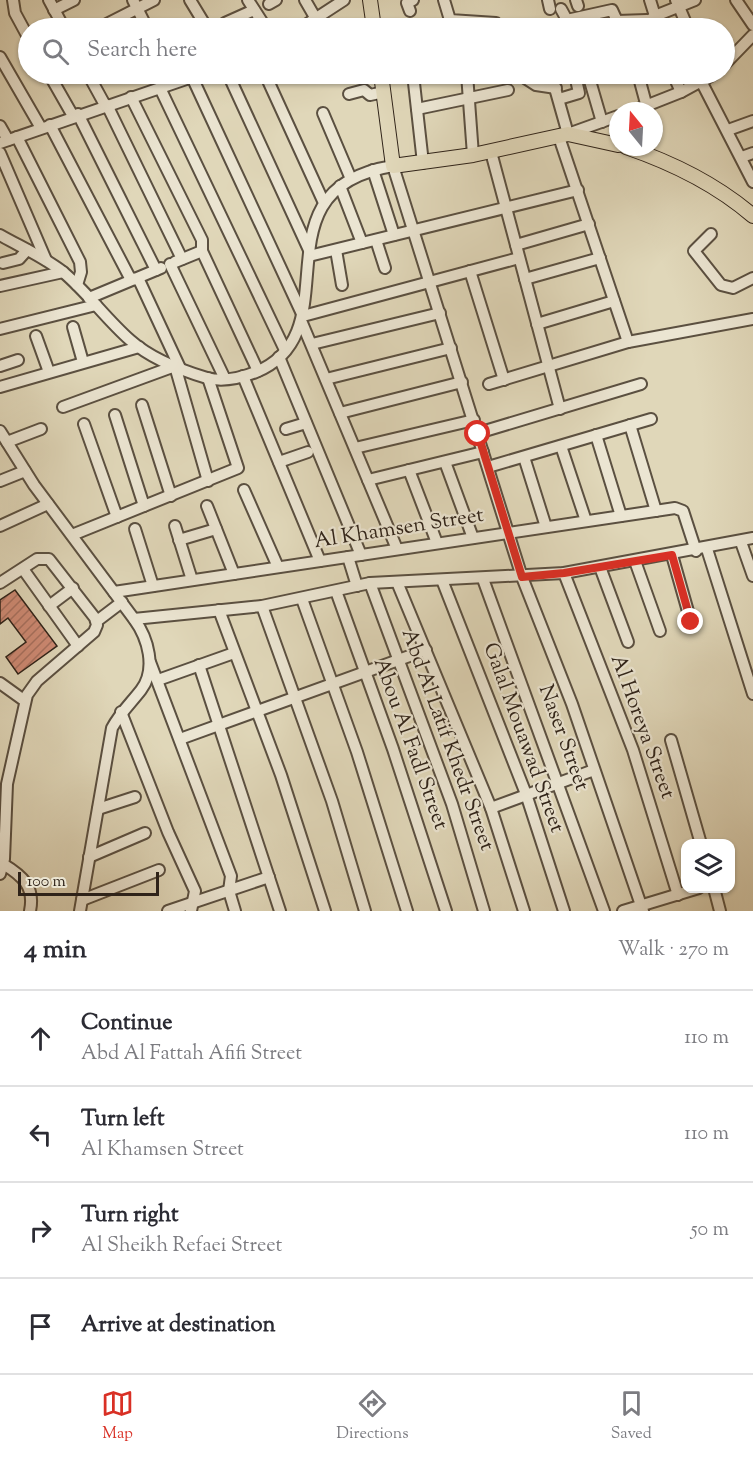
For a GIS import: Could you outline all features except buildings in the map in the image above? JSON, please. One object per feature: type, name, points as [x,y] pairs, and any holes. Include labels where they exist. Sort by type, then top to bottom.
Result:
[{"type":"main road","points":[[370,0],[373,18]]},
{"type":"main road","points":[[383,84],[393,166],[491,152],[563,135],[609,143]]},
{"type":"main road","points":[[659,156],[709,184],[753,216]]},
{"type":"street","points":[[14,0],[18,19]]},
{"type":"street","points":[[49,0],[58,18]]},
{"type":"street","points":[[54,10],[74,0]]},
{"type":"street","points":[[114,18],[135,4],[154,0]]},
{"type":"street","points":[[190,0],[201,18]]},
{"type":"street","points":[[305,0],[315,18],[343,0]]},
{"type":"street","points":[[410,12],[407,3],[413,0]]},
{"type":"street","points":[[444,0],[449,18]]},
{"type":"street","points":[[645,18],[650,0]]},
{"type":"street","points":[[654,18],[678,4],[695,0]]},
{"type":"street","points":[[736,0],[753,25]]},
{"type":"street","points":[[135,4],[142,18]]},
{"type":"street","points":[[678,4],[684,18]]},
{"type":"street","points":[[232,18],[251,5],[259,18]]},
{"type":"street","points":[[553,6],[565,18]]},
{"type":"street","points":[[576,18],[612,10],[616,18]]},
{"type":"street","points":[[735,56],[748,45],[753,35]]},
{"type":"street","points":[[0,57],[45,126],[130,278],[139,280],[178,367],[208,481]]},
{"type":"street","points":[[55,84],[75,115],[156,270]]},
{"type":"street","points":[[94,84],[182,260]]},
{"type":"street","points":[[8,140],[75,115],[160,88],[165,84]]},
{"type":"street","points":[[200,84],[302,320],[397,549]]},
{"type":"street","points":[[232,84],[309,254]]},
{"type":"street","points":[[270,84],[324,202]]},
{"type":"street","points":[[414,84],[423,163]]},
{"type":"street","points":[[468,84],[473,155]]},
{"type":"street","points":[[534,84],[557,93],[579,93],[577,84]]},
{"type":"street","points":[[554,84],[563,135],[578,190],[628,342]]},
{"type":"street","points":[[591,84],[602,122]]},
{"type":"street","points":[[641,84],[645,102]]},
{"type":"street","points":[[677,84],[681,92]]},
{"type":"street","points":[[660,102],[695,84]]},
{"type":"street","points":[[711,84],[728,130],[753,182]]},
{"type":"street","points":[[160,88],[282,353],[306,423],[361,555]]},
{"type":"street","points":[[349,94],[364,90],[370,95],[384,92]]},
{"type":"street","points":[[417,109],[508,90]]},
{"type":"street","points":[[131,97],[202,240],[202,251],[258,371]]},
{"type":"street","points":[[323,113],[351,179]]},
{"type":"street","points":[[563,135],[609,119]]},
{"type":"street","points":[[728,130],[753,121]]},
{"type":"street","points":[[0,126],[80,262],[81,272],[76,285]]},
{"type":"street","points":[[491,152],[560,409]]},
{"type":"street","points":[[0,153],[46,260]]},
{"type":"street","points":[[742,157],[753,153]]},
{"type":"street","points":[[0,235],[63,272],[138,347],[178,367],[208,378],[225,379],[243,376],[258,371],[282,353],[302,320],[311,234],[324,202],[340,186],[351,179],[373,170],[393,166],[415,230],[522,577],[556,662],[642,909]]},
{"type":"street","points":[[373,170],[394,235]]},
{"type":"street","points":[[340,186],[362,243]]},
{"type":"street","points":[[309,254],[336,250],[578,190]]},
{"type":"street","points":[[516,245],[589,224]]},
{"type":"street","points":[[711,234],[694,251],[718,282],[733,288],[753,278]]},
{"type":"street","points":[[376,240],[386,268]]},
{"type":"street","points":[[3,262],[20,259],[27,250]]},
{"type":"street","points":[[336,250],[342,285]]},
{"type":"street","points":[[0,329],[93,301],[136,278],[202,251]]},
{"type":"street","points":[[302,320],[519,258]]},
{"type":"street","points":[[525,279],[600,258]]},
{"type":"street","points":[[170,264],[225,379]]},
{"type":"street","points":[[470,271],[504,380]]},
{"type":"street","points":[[0,286],[63,272]]},
{"type":"street","points":[[537,324],[614,301]]},
{"type":"street","points":[[312,344],[440,313]]},
{"type":"street","points":[[489,384],[628,342],[753,319]]},
{"type":"street","points":[[73,327],[83,363]]},
{"type":"street","points":[[36,336],[49,372]]},
{"type":"street","points":[[0,387],[138,347]]},
{"type":"street","points":[[326,379],[451,348]]},
{"type":"street","points":[[0,366],[18,360]]},
{"type":"street","points":[[63,407],[178,367]]},
{"type":"street","points":[[243,376],[320,561]]},
{"type":"street","points":[[72,535],[235,470],[237,464],[208,378]]},
{"type":"street","points":[[340,413],[462,382]]},
{"type":"street","points":[[478,434],[641,384]]},
{"type":"street","points":[[142,405],[171,496]]},
{"type":"street","points":[[115,415],[144,506]]},
{"type":"street","points":[[488,467],[651,419]]},
{"type":"street","points":[[355,448],[474,420]]},
{"type":"street","points":[[286,429],[306,423]]},
{"type":"street","points":[[84,424],[117,517]]},
{"type":"street","points":[[630,425],[656,510]]},
{"type":"street","points":[[7,442],[41,429]]},
{"type":"street","points":[[0,431],[48,504],[122,602],[147,641],[148,674],[142,689],[121,712],[112,728],[81,906]]},
{"type":"street","points":[[596,435],[621,516]]},
{"type":"street","points":[[561,446],[586,521]]},
{"type":"street","points":[[279,462],[308,452]]},
{"type":"street","points":[[368,480],[483,452]]},
{"type":"street","points":[[524,457],[546,527]]},
{"type":"street","points":[[445,462],[473,538]]},
{"type":"street","points":[[409,470],[437,543]]},
{"type":"street","points":[[0,482],[25,471]]},
{"type":"street","points":[[244,490],[278,567]]},
{"type":"street","points":[[0,526],[48,504]]},
{"type":"street","points":[[207,506],[234,574]]},
{"type":"street","name":"Al Khamsen Street","points":[[114,592],[675,508],[681,510],[702,550]]},
{"type":"street","points":[[175,526],[192,580]]},
{"type":"street","points":[[135,529],[153,586]]},
{"type":"street","points":[[180,540],[216,529]]},
{"type":"street","points":[[134,619],[262,606],[370,583],[522,577],[564,573],[702,550],[753,538]]},
{"type":"street","points":[[741,542],[753,576]]},
{"type":"street","points":[[702,550],[753,694]]},
{"type":"street","points":[[672,555],[691,622]]},
{"type":"street","points":[[348,557],[357,586]]},
{"type":"street","points":[[0,583],[37,559],[49,559],[97,621]]},
{"type":"street","points":[[635,561],[660,631]]},
{"type":"street","points":[[600,567],[628,642]]},
{"type":"street","points":[[23,569],[78,646]]},
{"type":"street","name":"Al Horeya Street","points":[[564,573],[633,750],[678,895]]},
{"type":"street","name":"Naser Street","points":[[483,579],[604,911]]},
{"type":"street","name":"Galal Mouawad Street","points":[[442,580],[526,794],[564,911]]},
{"type":"street","points":[[397,582],[491,808],[524,911]]},
{"type":"street","name":"Abd Al Latif Khedr Street","points":[[370,583],[452,804],[484,911]]},
{"type":"street","points":[[49,606],[73,588]]},
{"type":"street","name":"Abou Al Fadl Street","points":[[336,591],[363,672],[393,749],[446,911]]},
{"type":"street","points":[[302,599],[357,752],[407,911]]},
{"type":"street","points":[[30,911],[32,896],[26,881],[2,869],[7,784],[25,701],[37,681],[94,632],[97,621],[122,602]]},
{"type":"street","points":[[262,606],[332,801],[365,911]]},
{"type":"street","points":[[219,610],[258,711],[325,911]]},
{"type":"street","points":[[180,739],[426,650]]},
{"type":"street","points":[[158,680],[234,653]]},
{"type":"street","points":[[149,662],[158,680],[232,878],[229,891],[235,911]]},
{"type":"street","points":[[199,665],[280,911]]},
{"type":"street","points":[[0,683],[25,701]]},
{"type":"street","points":[[121,712],[168,832],[195,891],[191,907]]},
{"type":"street","points":[[671,740],[700,839]]},
{"type":"street","points":[[491,808],[594,770]]},
{"type":"street","points":[[98,809],[135,797]]},
{"type":"street","points":[[89,857],[145,833]]},
{"type":"street","points":[[81,906],[159,870]]},
{"type":"street","points":[[168,911],[191,907],[269,877]]},
{"type":"street","points":[[623,911],[642,909],[684,893]]},
{"type":"street","points":[[715,893],[720,911]]},
{"type":"route","points":[[478,434],[522,577],[564,573],[672,555],[691,622]]}]
